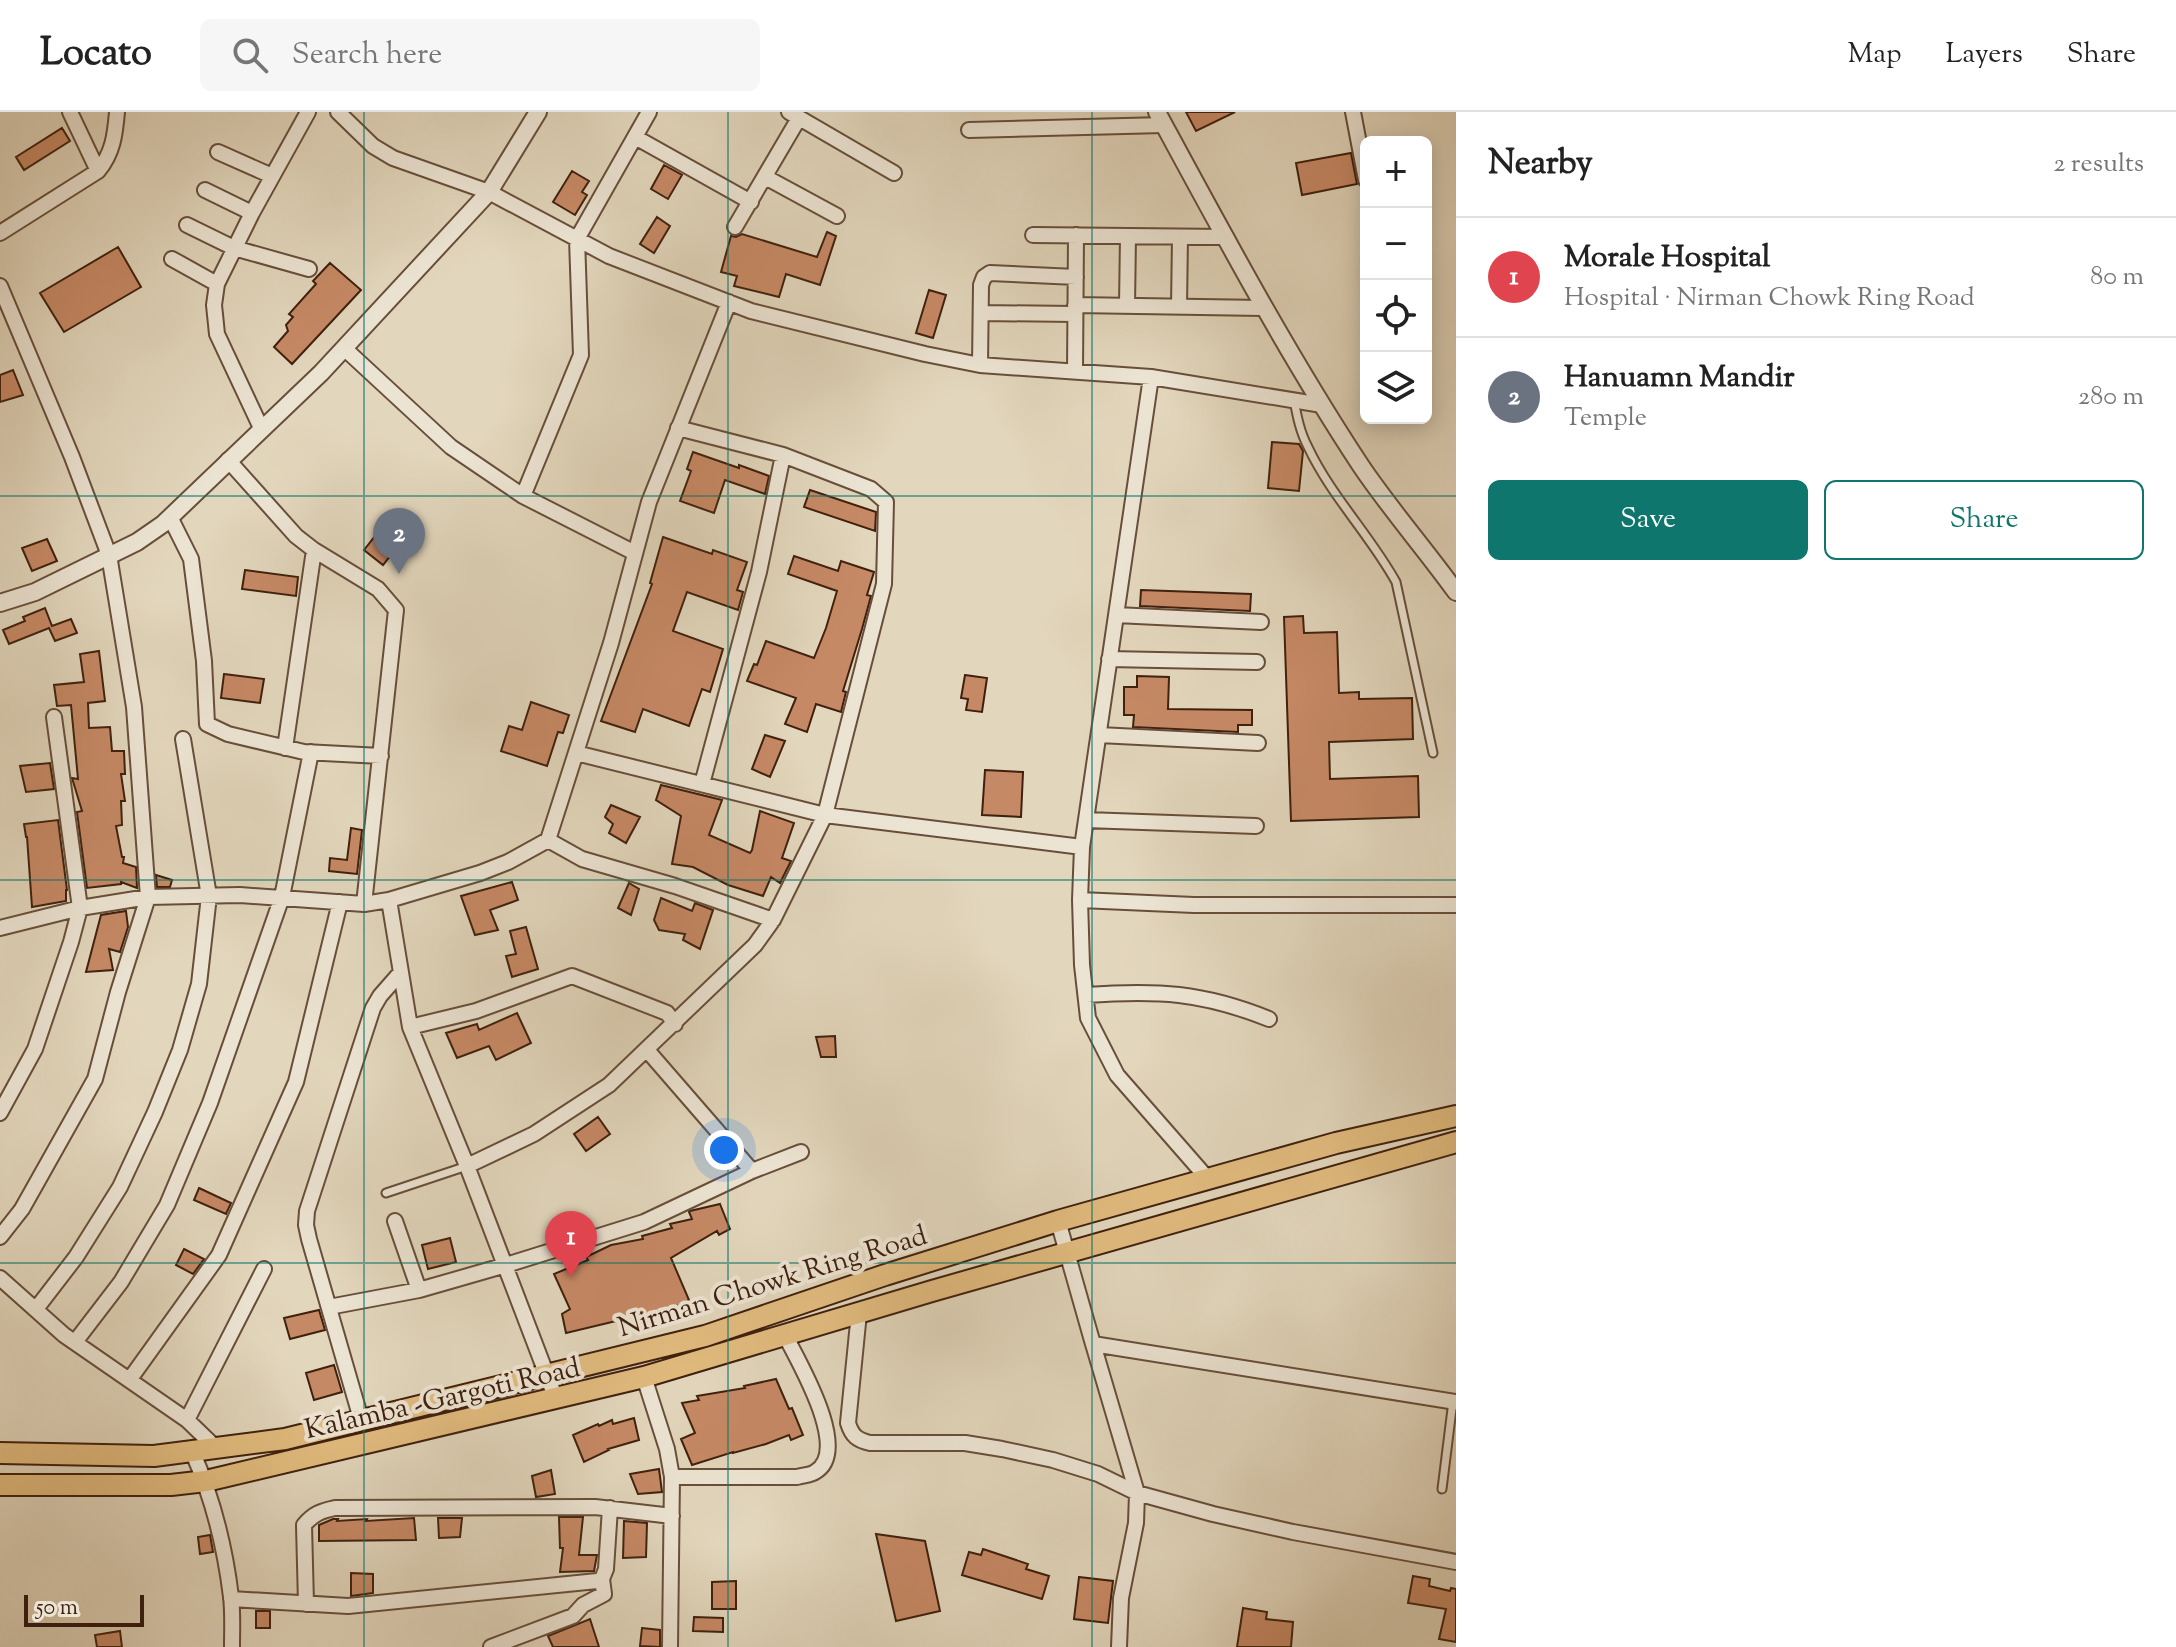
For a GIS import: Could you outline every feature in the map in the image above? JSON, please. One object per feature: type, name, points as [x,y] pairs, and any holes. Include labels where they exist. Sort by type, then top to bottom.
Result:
[{"type":"main road","name":"Nirman Chowk Ring Road","points":[[0,1453],[154,1456],[285,1439],[705,1336],[1058,1221],[1336,1143],[1456,1116]]},
{"type":"main road","name":"Kalamba -Gargoti Road","points":[[0,1485],[171,1485],[206,1481],[556,1399],[644,1377],[932,1291],[1456,1142]]},
{"type":"street","points":[[70,112],[98,171]]},
{"type":"street","points":[[0,233],[98,171],[112,150],[117,112]]},
{"type":"street","points":[[262,430],[217,334],[214,305],[217,284],[308,112]]},
{"type":"street","points":[[338,112],[373,146],[393,158],[489,192],[609,256],[751,311],[980,365],[1151,377],[1322,405]]},
{"type":"street","points":[[0,603],[35,592],[145,537],[170,517],[321,373],[489,192],[538,112]]},
{"type":"street","points":[[523,496],[581,355],[577,239],[649,112]]},
{"type":"street","points":[[1353,112],[1360,149]]},
{"type":"street","points":[[735,227],[765,177],[794,115],[894,173]]},
{"type":"street","points":[[969,130],[1161,118],[1263,308],[1322,405],[1363,469],[1456,592]]},
{"type":"street","points":[[635,137],[751,202]]},
{"type":"street","points":[[218,152],[272,176]]},
{"type":"street","points":[[765,177],[837,216]]},
{"type":"street","points":[[205,190],[252,213]]},
{"type":"street","points":[[187,225],[234,248],[309,269]]},
{"type":"street","points":[[1033,235],[1226,237]]},
{"type":"street","points":[[1075,371],[1076,235]]},
{"type":"street","points":[[1127,306],[1128,236]]},
{"type":"street","points":[[1179,307],[1180,237]]},
{"type":"street","points":[[172,259],[217,284]]},
{"type":"street","points":[[980,365],[981,285],[984,277],[990,273],[1076,277]]},
{"type":"street","points":[[0,286],[72,457],[109,555],[134,707],[148,897],[95,1079],[22,1209],[0,1237]]},
{"type":"street","points":[[0,928],[80,908],[148,897],[240,895],[364,904],[389,900],[480,873],[548,840],[611,643],[649,502],[729,302]]},
{"type":"street","points":[[981,313],[1127,306],[1263,308]]},
{"type":"street","points":[[344,348],[451,447],[523,496],[635,553]]},
{"type":"street","points":[[1151,377],[1082,847],[1082,965],[1088,1018],[1117,1075],[1208,1179]]},
{"type":"street","points":[[467,1166],[534,1134],[609,1085],[675,1024],[755,945],[773,920],[825,815],[884,584],[886,502],[871,489],[783,455],[678,428]]},
{"type":"street","points":[[702,784],[759,572],[783,455]]},
{"type":"street","points":[[228,460],[296,536],[378,589],[396,610],[364,904]]},
{"type":"street","points":[[170,517],[191,559],[204,661],[207,724],[228,734],[285,748],[381,756]]},
{"type":"street","points":[[285,748],[314,550]]},
{"type":"street","points":[[1116,615],[1261,622]]},
{"type":"street","points":[[1109,659],[1257,662]]},
{"type":"street","points":[[0,1113],[35,1049],[80,908],[54,717]]},
{"type":"street","points":[[1099,735],[1258,743]]},
{"type":"street","points":[[36,1309],[76,1257],[120,1187],[180,1050],[199,984],[209,896],[183,739]]},
{"type":"street","points":[[75,1342],[121,1282],[167,1205],[210,1103],[282,897],[311,752]]},
{"type":"street","points":[[576,753],[825,815],[1082,847]]},
{"type":"street","points":[[1086,820],[1256,826]]},
{"type":"street","points":[[548,840],[582,859],[675,886],[773,920]]},
{"type":"street","points":[[389,900],[410,1027],[506,1265],[556,1399]]},
{"type":"street","points":[[1080,900],[1194,905],[1456,905]]},
{"type":"street","points":[[130,1379],[219,1255],[296,1082],[340,902]]},
{"type":"street","points":[[361,1419],[309,1239],[307,1211],[373,1008],[401,972]]},
{"type":"street","points":[[410,1027],[476,1011],[572,976],[667,1013],[675,1024]]},
{"type":"street","points":[[1086,995],[1129,992],[1189,995],[1239,1007],[1269,1019]]},
{"type":"street","points":[[647,1050],[752,1171]]},
{"type":"street","points":[[329,1307],[419,1290],[644,1222],[752,1171],[801,1152]]},
{"type":"street","points":[[395,1221],[419,1290]]},
{"type":"street","points":[[1058,1221],[1137,1493],[1136,1523],[1121,1598],[1119,1647]]},
{"type":"street","points":[[187,1420],[264,1269]]},
{"type":"street","points":[[0,1278],[75,1342],[187,1420],[216,1448]]},
{"type":"street","points":[[859,1313],[848,1423],[851,1432],[864,1442],[965,1443],[1002,1449],[1053,1460],[1098,1474],[1137,1493],[1213,1514],[1456,1562]]},
{"type":"street","points":[[672,1477],[797,1477],[816,1472],[825,1462],[828,1441],[825,1421],[785,1335]]},
{"type":"street","points":[[1093,1344],[1454,1401]]},
{"type":"street","points":[[644,1377],[667,1449],[672,1477],[670,1647]]},
{"type":"street","points":[[192,1451],[206,1481],[225,1560],[231,1599],[232,1647]]},
{"type":"street","points":[[306,1604],[304,1525],[312,1515],[335,1508],[545,1506],[610,1508],[672,1516]]},
{"type":"street","points":[[491,1647],[573,1616],[583,1605],[604,1594],[602,1579],[606,1569],[610,1508]]},
{"type":"street","points":[[231,1599],[348,1606],[602,1579]]},
{"type":"lane","points":[[1294,400],[1308,449],[1396,582],[1433,753]]},
{"type":"lane","points":[[386,1193],[467,1166]]},
{"type":"lane","points":[[1442,1489],[1454,1401]]},
{"type":"building","points":[[1186,112],[1235,112],[1196,131]]},
{"type":"building","points":[[62,128],[70,141],[24,170],[16,157]]},
{"type":"building","points":[[1351,153],[1357,184],[1302,195],[1296,163]]},
{"type":"building","points":[[664,165],[682,175],[668,199],[651,189]]},
{"type":"building","points":[[572,171],[589,181],[582,192],[587,195],[575,215],[553,202]]},
{"type":"building","points":[[657,217],[670,226],[654,253],[640,244]]},
{"type":"building","points":[[827,232],[836,236],[820,285],[786,274],[779,297],[734,286],[737,276],[721,272],[731,236],[742,234],[817,257]]},
{"type":"building","points":[[118,247],[141,287],[64,332],[40,293]]},
{"type":"building","points":[[330,263],[361,290],[292,364],[274,347],[288,331],[286,325],[293,317],[289,314]]},
{"type":"building","points":[[929,290],[946,295],[933,338],[916,333]]},
{"type":"building","points":[[13,370],[23,395],[0,402],[0,375]]},
{"type":"building","points":[[1272,442],[1299,444],[1303,451],[1299,491],[1268,488]]},
{"type":"building","points":[[693,452],[769,476],[765,494],[725,480],[714,513],[680,501],[691,471],[687,469]]},
{"type":"building","points":[[810,490],[876,512],[875,531],[804,507]]},
{"type":"building","points":[[383,526],[402,541],[383,565],[364,550]]},
{"type":"building","points":[[663,537],[747,562],[737,590],[743,592],[738,610],[687,592],[673,631],[723,649],[710,692],[702,689],[689,726],[643,709],[635,732],[601,721],[652,584]]},
{"type":"building","points":[[47,539],[57,561],[32,571],[22,548]]},
{"type":"building","points":[[794,556],[838,571],[841,561],[874,572],[867,595],[871,596],[843,691],[846,692],[841,712],[816,704],[807,732],[785,724],[796,698],[747,681],[766,641],[814,658],[826,628],[837,591],[788,574]]},
{"type":"building","points":[[245,570],[298,577],[296,596],[242,589]]},
{"type":"building","points":[[1141,590],[1251,594],[1250,611],[1140,606]]},
{"type":"building","points":[[45,608],[52,626],[71,619],[77,633],[55,641],[49,628],[9,644],[3,630]]},
{"type":"building","points":[[1303,616],[1304,633],[1337,632],[1339,693],[1359,692],[1359,699],[1412,698],[1413,739],[1329,742],[1330,779],[1418,776],[1419,817],[1291,821],[1284,617]]},
{"type":"building","points":[[99,651],[105,701],[88,703],[89,728],[110,727],[112,751],[124,751],[125,774],[121,774],[125,801],[121,801],[122,825],[116,826],[123,863],[136,867],[137,888],[121,882],[87,888],[77,812],[82,811],[72,778],[78,779],[71,705],[57,706],[54,685],[84,682],[80,654]]},
{"type":"building","points":[[224,674],[264,679],[260,703],[221,698]]},
{"type":"building","points":[[965,675],[987,678],[982,712],[966,710],[968,699],[961,698]]},
{"type":"building","points":[[1137,676],[1169,677],[1168,709],[1252,710],[1252,725],[1238,725],[1238,732],[1133,727],[1134,715],[1124,715],[1124,687],[1137,687]]},
{"type":"building","points":[[531,702],[569,715],[563,733],[558,732],[547,766],[501,751],[509,726],[522,730]]},
{"type":"building","points":[[765,735],[785,741],[770,777],[752,769]]},
{"type":"building","points":[[50,763],[54,789],[26,792],[20,766]]},
{"type":"building","points":[[985,770],[1023,772],[1021,817],[982,815]]},
{"type":"building","points":[[661,785],[722,800],[709,835],[750,853],[760,811],[794,823],[782,858],[791,861],[780,883],[771,877],[763,896],[728,885],[693,867],[672,864],[681,816],[656,800]]},
{"type":"building","points":[[611,805],[640,817],[626,843],[609,833],[613,824],[605,817]]},
{"type":"building","points":[[58,820],[66,901],[32,907],[24,824]]},
{"type":"building","points":[[351,828],[362,830],[357,874],[329,871],[330,858],[347,860]]},
{"type":"building","points":[[156,875],[172,880],[170,887],[157,887]]},
{"type":"building","points":[[512,882],[518,900],[490,910],[498,930],[475,935],[461,896]]},
{"type":"building","points":[[629,883],[639,889],[631,915],[618,908]]},
{"type":"building","points":[[661,898],[692,911],[695,903],[713,910],[700,949],[683,940],[685,934],[659,930],[654,920]]},
{"type":"building","points":[[126,911],[128,927],[120,952],[109,949],[113,970],[86,972],[101,915]]},
{"type":"building","points":[[526,927],[538,969],[512,977],[506,956],[516,954],[510,931]]},
{"type":"building","points":[[517,1013],[531,1043],[496,1060],[489,1046],[457,1058],[446,1033],[477,1024],[479,1030]]},
{"type":"building","points":[[835,1036],[836,1057],[821,1057],[816,1037]]},
{"type":"building","points":[[598,1117],[610,1134],[586,1151],[574,1134]]},
{"type":"building","points":[[199,1188],[231,1203],[226,1214],[194,1200]]},
{"type":"building","points":[[720,1204],[730,1229],[719,1235],[717,1231],[671,1258],[689,1300],[672,1309],[566,1333],[562,1314],[570,1309],[554,1274],[588,1260],[586,1257],[611,1245],[643,1239],[642,1236],[672,1228],[670,1224],[692,1219],[690,1211]]},
{"type":"building","points":[[450,1238],[456,1262],[428,1269],[422,1245]]},
{"type":"building","points":[[184,1249],[204,1259],[193,1274],[176,1265]]},
{"type":"building","points":[[319,1310],[325,1330],[290,1339],[284,1318]]},
{"type":"building","points":[[334,1365],[342,1392],[314,1400],[306,1373]]},
{"type":"building","points":[[776,1379],[803,1435],[791,1440],[789,1435],[692,1465],[681,1439],[695,1433],[682,1403],[699,1400],[697,1396]]},
{"type":"building","points":[[634,1418],[639,1440],[608,1449],[584,1462],[573,1435],[612,1420],[613,1424]]},
{"type":"building","points":[[659,1469],[662,1492],[638,1494],[630,1474]]},
{"type":"building","points":[[551,1470],[555,1494],[536,1497],[532,1476]]},
{"type":"building","points":[[559,1517],[583,1517],[579,1555],[597,1555],[594,1571],[560,1572],[563,1548],[560,1548]]},
{"type":"building","points":[[414,1518],[416,1540],[319,1541],[319,1525],[333,1519],[366,1521]]},
{"type":"building","points":[[438,1518],[462,1518],[460,1537],[439,1538]]},
{"type":"building","points":[[624,1521],[647,1523],[646,1557],[623,1558]]},
{"type":"building","points":[[876,1534],[925,1541],[940,1611],[896,1621]]},
{"type":"building","points":[[210,1535],[213,1552],[200,1554],[198,1537]]},
{"type":"building","points":[[983,1549],[1028,1564],[1026,1569],[1049,1576],[1042,1599],[962,1575],[969,1552],[981,1555]]},
{"type":"building","points":[[351,1573],[373,1574],[373,1593],[351,1596]]},
{"type":"building","points":[[1413,1576],[1430,1579],[1429,1586],[1450,1591],[1451,1588],[1456,1589],[1456,1642],[1439,1639],[1446,1609],[1408,1603]]},
{"type":"building","points":[[1079,1577],[1113,1581],[1108,1623],[1074,1619]]},
{"type":"building","points":[[736,1581],[736,1609],[712,1609],[712,1582]]},
{"type":"building","points":[[1243,1608],[1267,1612],[1266,1619],[1293,1622],[1291,1647],[1237,1647]]},
{"type":"building","points":[[256,1611],[270,1611],[270,1628],[256,1628]]},
{"type":"building","points":[[694,1617],[723,1618],[723,1632],[693,1631]]},
{"type":"building","points":[[590,1619],[599,1647],[553,1647],[548,1636]]},
{"type":"building","points":[[642,1628],[660,1630],[660,1647],[640,1646]]},
{"type":"building","points":[[120,1631],[122,1647],[97,1647],[95,1635]]},
{"type":"place","name":"Hanuamn Mandir","points":[[399,574]]},
{"type":"place","name":"Morale Hospital","points":[[571,1277]]}]
